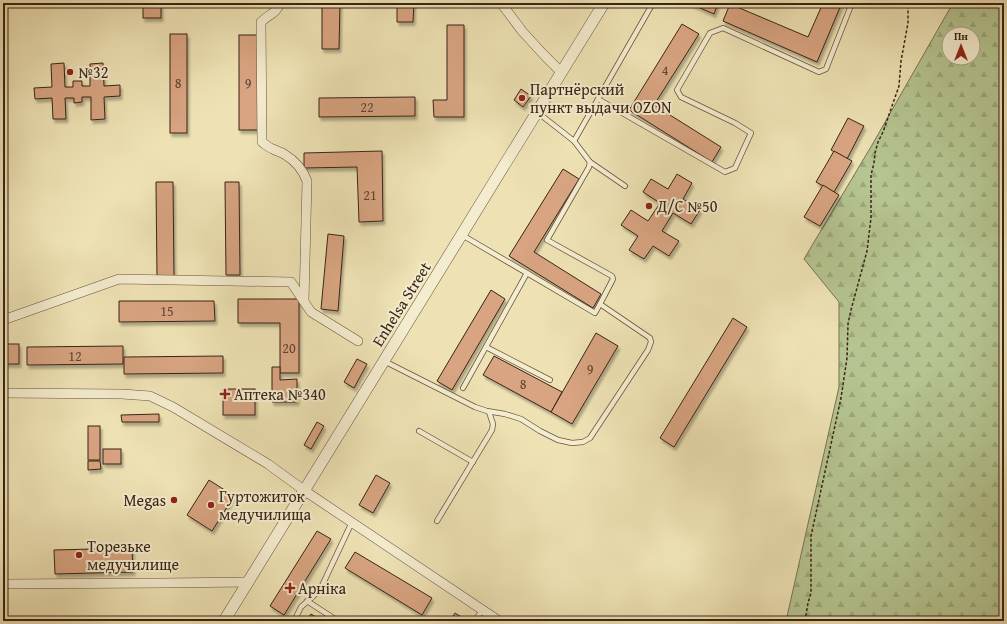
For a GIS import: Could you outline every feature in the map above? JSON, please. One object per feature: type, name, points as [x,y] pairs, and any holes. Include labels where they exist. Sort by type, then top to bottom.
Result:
[{"type":"street","points":[[280,3],[276,11],[267,16],[261,22],[262,142],[271,149],[283,153],[291,159],[305,175],[307,181],[304,301]]},
{"type":"street","points":[[501,3],[530,40],[562,72]]},
{"type":"street","name":"Enhelsa Street","points":[[224,621],[604,3]]},
{"type":"street","points":[[3,320],[119,279],[291,282],[311,312],[358,342]]},
{"type":"street","points":[[3,393],[122,394],[150,396],[173,407],[268,464],[305,491],[499,621]]},
{"type":"street","points":[[3,584],[249,582]]},
{"type":"lane","points":[[574,141],[653,3]]},
{"type":"lane","points":[[598,99],[725,172],[735,168],[751,133],[735,123],[681,97],[677,90],[710,33],[723,28],[819,72],[826,69],[852,3]]},
{"type":"lane","points":[[537,112],[574,141],[590,162],[625,186]]},
{"type":"lane","points":[[462,235],[595,313],[613,279],[612,276],[547,240],[589,167],[590,162]]},
{"type":"lane","points":[[463,388],[527,273]]},
{"type":"lane","points":[[384,362],[475,407],[489,412],[505,414],[521,419],[558,440],[572,443],[583,442],[590,438],[648,350],[651,342],[650,338],[600,304]]},
{"type":"lane","points":[[486,347],[550,380]]},
{"type":"lane","points":[[437,521],[492,430],[493,424],[489,412]]},
{"type":"lane","points":[[419,431],[473,462]]},
{"type":"lane","points":[[294,621],[301,607],[320,590],[352,522]]},
{"type":"lane","points":[[307,601],[338,621]]},
{"type":"lane","points":[[475,621],[482,610]]},
{"type":"path","points":[[805,621],[812,581],[811,536],[841,398],[847,358],[848,324],[867,251],[871,218],[871,174],[878,142],[900,86],[909,3]]},
{"type":"green space","points":[[953,3],[1004,3],[1004,621],[786,621],[839,387],[839,302],[804,259],[872,145]]},
{"type":"building","points":[[143,3],[161,3],[161,18],[143,18]]},
{"type":"building","points":[[322,3],[340,3],[339,49],[322,49]]},
{"type":"building","points":[[397,3],[414,3],[413,22],[397,22]]},
{"type":"building","points":[[689,3],[718,3],[714,14]]},
{"type":"building","points":[[823,3],[836,3],[841,5],[817,62],[723,21],[730,4],[808,37]]},
{"type":"building","points":[[682,24],[699,34],[654,105],[721,147],[712,162],[629,110]]},
{"type":"building","points":[[447,25],[464,25],[464,117],[434,117],[433,100],[447,100]]},
{"type":"building","points":[[170,34],[187,34],[187,133],[170,133]]},
{"type":"building","points":[[239,35],[258,35],[258,130],[239,130]]},
{"type":"building","points":[[64,63],[65,87],[73,87],[73,81],[82,81],[82,86],[90,86],[90,64],[103,63],[104,86],[120,85],[120,96],[104,97],[105,119],[91,120],[91,97],[82,97],[82,102],[74,103],[74,98],[65,98],[66,119],[53,119],[52,98],[35,99],[34,88],[52,87],[51,64]]},
{"type":"building","name":"Партнёрский пункт выдачи OZON","points":[[521,89],[531,96],[523,107],[514,100]]},
{"type":"building","points":[[415,97],[415,116],[319,117],[319,98]]},
{"type":"building","points":[[848,118],[864,126],[847,159],[831,150]]},
{"type":"building","points":[[382,151],[383,221],[359,222],[357,167],[304,168],[304,153]]},
{"type":"building","points":[[834,151],[852,161],[834,192],[816,182]]},
{"type":"building","points":[[563,169],[579,179],[534,252],[601,294],[593,308],[509,256]]},
{"type":"building","points":[[677,174],[692,183],[683,199],[700,210],[691,224],[673,213],[662,231],[679,241],[669,256],[653,246],[644,259],[629,250],[638,236],[621,225],[631,210],[648,221],[660,203],[643,192],[651,179],[668,189]]},
{"type":"building","points":[[156,182],[173,182],[174,276],[157,276]]},
{"type":"building","points":[[225,182],[239,182],[240,275],[226,275]]},
{"type":"building","points":[[823,185],[839,195],[820,226],[804,217]]},
{"type":"building","points":[[328,234],[344,236],[338,311],[321,309]]},
{"type":"building","points":[[491,290],[505,299],[452,390],[437,381]]},
{"type":"building","points":[[238,299],[299,299],[299,373],[280,373],[280,323],[238,323]]},
{"type":"building","points":[[119,301],[214,301],[215,321],[119,322]]},
{"type":"building","points":[[733,318],[747,327],[674,447],[660,438]]},
{"type":"building","points":[[596,333],[618,346],[572,424],[551,412]]},
{"type":"building","points":[[3,344],[19,344],[19,364],[3,364]]},
{"type":"building","points":[[123,346],[123,364],[27,365],[27,347]]},
{"type":"building","points":[[223,356],[223,373],[124,374],[124,357]]},
{"type":"building","points":[[494,356],[562,392],[551,412],[483,375]]},
{"type":"building","points":[[357,359],[367,364],[354,388],[344,382]]},
{"type":"building","points":[[272,367],[280,367],[280,380],[297,379],[297,402],[272,402]]},
{"type":"building","points":[[223,389],[255,389],[255,415],[223,415]]},
{"type":"building","points":[[159,414],[159,422],[122,422],[121,415]]},
{"type":"building","points":[[317,422],[324,426],[311,449],[304,445]]},
{"type":"building","points":[[88,426],[100,426],[100,460],[88,460]]},
{"type":"building","points":[[103,449],[121,449],[121,464],[103,464]]},
{"type":"building","points":[[88,461],[100,461],[101,469],[88,470]]},
{"type":"building","points":[[376,475],[390,483],[373,513],[359,505]]},
{"type":"building","name":"Гуртожиток медучилища","points":[[209,480],[234,496],[212,531],[187,515]]},
{"type":"building","points":[[317,531],[331,539],[284,615],[270,606]]},
{"type":"building","points":[[132,548],[133,572],[55,574],[54,550]]},
{"type":"building","points":[[355,552],[432,598],[422,615],[345,568]]},
{"type":"building","points":[[455,613],[468,621],[450,621]]},
{"type":"building","points":[[311,614],[322,621],[306,621]]},
{"type":"place","name":"№32","points":[[70,72]]},
{"type":"place","name":"Партнёрский пункт выдачи OZON","points":[[522,98]]},
{"type":"place","name":"Д/С №50","points":[[649,206]]},
{"type":"place","name":"Аптека №340","points":[[225,394]]},
{"type":"place","name":"Megas","points":[[174,500]]},
{"type":"place","name":"Гуртожиток медучилища","points":[[211,505]]},
{"type":"place","name":"Торезьке медучилище","points":[[79,555]]},
{"type":"place","name":"Арніка","points":[[290,588]]}]
